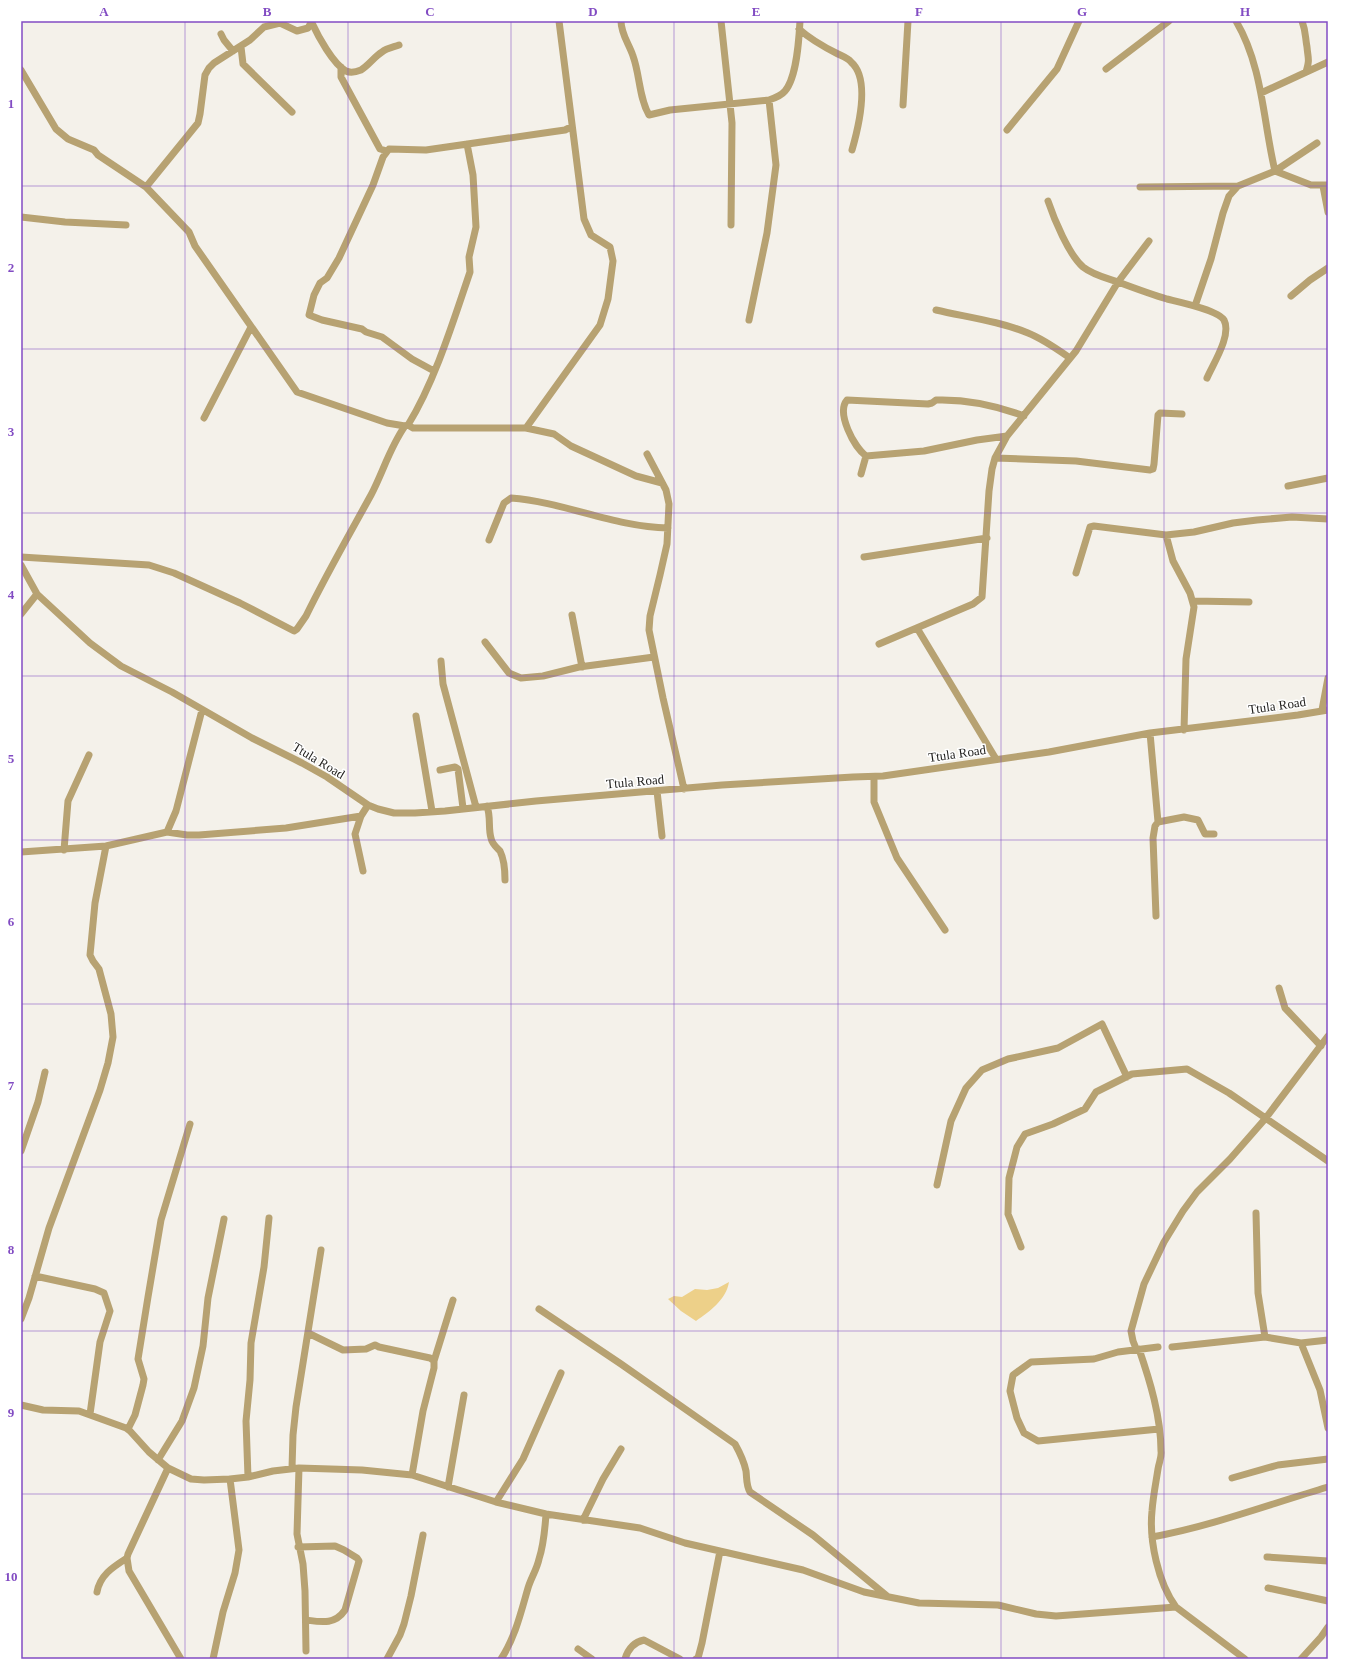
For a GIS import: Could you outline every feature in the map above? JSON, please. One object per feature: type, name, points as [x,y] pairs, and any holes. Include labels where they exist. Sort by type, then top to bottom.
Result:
[{"type":"street","points":[[526,428],[597,329],[604,314],[608,298],[613,261],[610,247],[591,235],[584,219],[571,127],[559,21]]},
{"type":"street","points":[[621,21],[621,28],[633,54],[645,108],[649,115],[670,110],[769,100],[781,95],[789,84],[796,62],[800,25]]},
{"type":"street","points":[[721,21],[731,104],[732,225]]},
{"type":"street","points":[[904,105],[908,21]]},
{"type":"street","points":[[1007,130],[1057,69],[1080,21]]},
{"type":"street","points":[[1106,69],[1169,21]]},
{"type":"street","points":[[1236,21],[1254,62],[1275,171]]},
{"type":"street","points":[[1302,21],[1306,33],[1309,56],[1306,72]]},
{"type":"street","points":[[146,187],[198,123],[205,75],[209,68],[214,63],[241,47],[261,24],[280,23],[297,31],[303,30],[312,22],[318,37],[341,67],[351,73],[359,71],[382,51],[399,45]]},
{"type":"street","points":[[800,25],[814,40],[851,62],[857,69],[860,77],[862,108],[852,150]]},
{"type":"street","points":[[221,34],[233,51]]},
{"type":"street","points":[[241,47],[242,64],[292,112]]},
{"type":"street","points":[[1261,93],[1328,62]]},
{"type":"street","points":[[341,67],[341,77],[380,150],[426,150],[565,130],[571,127]]},
{"type":"street","points":[[21,70],[56,129],[68,140],[94,150],[98,155],[146,187],[189,232],[195,246],[297,392],[387,423],[413,428],[526,428],[554,434],[571,446],[636,476],[662,483]]},
{"type":"street","points":[[748,320],[768,233],[774,186],[776,152],[769,100]]},
{"type":"street","points":[[1140,187],[1238,186],[1275,171],[1316,143]]},
{"type":"street","points":[[21,557],[149,564],[174,573],[240,603],[294,631],[298,629],[374,488],[396,439],[415,414],[434,371],[470,272],[469,257],[476,227],[473,175],[467,144]]},
{"type":"street","points":[[387,151],[339,258],[327,278],[320,283],[314,295],[309,315],[382,336],[412,359],[434,371]]},
{"type":"street","points":[[1275,171],[1303,182],[1325,185],[1328,212]]},
{"type":"street","points":[[1195,306],[1211,260],[1229,196],[1238,186]]},
{"type":"street","points":[[1048,201],[1062,235],[1078,262],[1084,268],[1099,276],[1167,299],[1195,306],[1221,317],[1225,324],[1225,339],[1207,378]]},
{"type":"street","points":[[21,217],[65,222],[126,225]]},
{"type":"street","points":[[879,644],[973,604],[982,597],[992,469],[995,458],[1007,436],[1070,358],[1118,282],[1149,241]]},
{"type":"street","points":[[1291,296],[1310,280],[1328,268]]},
{"type":"street","points":[[936,310],[993,322],[1029,333],[1047,342],[1070,358]]},
{"type":"street","points":[[204,418],[251,327]]},
{"type":"street","points":[[866,456],[854,443],[847,428],[844,413],[845,403],[847,400],[928,404],[936,400],[968,401],[998,406],[1024,416]]},
{"type":"street","points":[[995,458],[1076,461],[1150,470],[1153,468],[1154,464],[1158,415],[1160,413],[1182,414]]},
{"type":"street","points":[[866,456],[916,452],[977,440],[1007,436]]},
{"type":"street","points":[[647,454],[662,483],[668,500],[668,528],[663,561],[650,616],[649,630],[684,789]]},
{"type":"street","points":[[861,474],[866,456]]},
{"type":"street","points":[[1288,486],[1328,478]]},
{"type":"street","points":[[489,540],[504,503],[511,498],[558,505],[614,521],[648,528],[668,528]]},
{"type":"street","points":[[1076,574],[1090,527],[1098,526],[1166,535],[1194,532],[1216,526],[1249,521],[1296,517],[1328,519]]},
{"type":"street","points":[[1166,535],[1173,560],[1193,600],[1194,615],[1184,674],[1184,730]]},
{"type":"street","points":[[864,557],[987,538]]},
{"type":"street","name":"Ttula Road","points":[[21,565],[37,594],[90,643],[116,663],[327,777],[368,805],[378,810],[394,812],[432,812],[759,782],[874,777],[996,760],[1150,733],[1184,730],[1325,710]]},
{"type":"street","points":[[21,614],[37,594]]},
{"type":"street","points":[[1193,600],[1248,602]]},
{"type":"street","points":[[572,615],[582,667]]},
{"type":"street","points":[[917,628],[996,760]]},
{"type":"street","points":[[485,642],[509,673],[521,678],[543,676],[582,667],[654,657]]},
{"type":"street","points":[[441,661],[443,684],[476,807]]},
{"type":"street","points":[[1325,710],[1328,678]]},
{"type":"street","points":[[168,832],[176,811],[202,710]]},
{"type":"street","points":[[416,716],[432,812]]},
{"type":"street","points":[[1150,733],[1158,822],[1155,826],[1153,838],[1156,916]]},
{"type":"street","points":[[64,850],[68,801],[89,755]]},
{"type":"street","points":[[440,770],[458,769],[463,808]]},
{"type":"street","points":[[874,777],[874,802],[897,858],[945,930]]},
{"type":"street","points":[[657,791],[662,836]]},
{"type":"street","points":[[362,871],[355,834],[361,816],[368,805]]},
{"type":"street","points":[[487,806],[490,812],[490,837],[501,853],[505,880]]},
{"type":"street","points":[[21,852],[106,846],[168,832],[199,835],[286,828],[361,816]]},
{"type":"street","points":[[1158,822],[1184,817],[1194,818],[1201,824],[1204,834],[1214,834]]},
{"type":"street","points":[[21,1319],[49,1228],[100,1090],[108,1062],[112,1037],[111,1014],[99,969],[90,955],[95,903],[106,846]]},
{"type":"street","points":[[1279,988],[1285,1008],[1320,1046]]},
{"type":"street","points":[[937,1185],[951,1121],[966,1088],[982,1070],[1008,1059],[1058,1048],[1102,1024],[1127,1077]]},
{"type":"street","points":[[1245,1659],[1176,1607],[1168,1596],[1164,1586],[1152,1537],[1152,1511],[1161,1458],[1160,1429],[1155,1405],[1137,1348],[1131,1335],[1133,1319],[1144,1284],[1167,1237],[1183,1211],[1197,1192],[1230,1159],[1265,1119],[1328,1036]]},
{"type":"street","points":[[1021,1247],[1008,1214],[1009,1178],[1017,1147],[1025,1134],[1053,1124],[1084,1109],[1096,1092],[1132,1074],[1187,1069],[1229,1093],[1328,1161]]},
{"type":"street","points":[[21,1151],[38,1102],[45,1072]]},
{"type":"street","points":[[128,1429],[135,1415],[144,1379],[138,1359],[161,1220],[190,1124]]},
{"type":"street","points":[[1256,1213],[1258,1293],[1265,1337]]},
{"type":"street","points":[[248,1477],[246,1421],[250,1380],[251,1343],[264,1267],[269,1218]]},
{"type":"street","points":[[158,1460],[182,1421],[194,1388],[203,1346],[208,1298],[224,1219]]},
{"type":"street","points":[[306,1651],[306,1620],[302,1564],[297,1534],[299,1492],[293,1435],[296,1407],[321,1250]]},
{"type":"street","points":[[35,1276],[96,1289],[104,1292],[109,1302],[110,1311],[100,1342],[90,1414]]},
{"type":"street","points":[[412,1475],[423,1411],[434,1368],[434,1361],[453,1300]]},
{"type":"street","points":[[539,1310],[621,1364],[735,1444],[743,1458],[746,1472],[746,1485],[750,1492],[813,1535],[889,1598]]},
{"type":"street","points":[[308,1333],[342,1350],[366,1349],[375,1345],[386,1349],[430,1358],[434,1361]]},
{"type":"street","points":[[1172,1347],[1265,1337],[1301,1343],[1328,1340]]},
{"type":"street","points":[[1301,1343],[1320,1390],[1328,1426]]},
{"type":"street","points":[[1158,1347],[1137,1348],[1094,1359],[1031,1362],[1013,1375],[1010,1391],[1017,1418],[1024,1433],[1038,1440],[1160,1429]]},
{"type":"street","points":[[496,1502],[523,1459],[561,1373]]},
{"type":"street","points":[[448,1487],[464,1395]]},
{"type":"street","points":[[21,1405],[43,1410],[70,1410],[90,1414],[128,1429],[140,1443],[168,1468],[192,1479],[230,1479],[248,1477],[273,1470],[296,1468],[362,1470],[412,1475],[496,1502],[546,1514],[640,1528],[685,1543],[803,1570],[849,1587],[889,1598],[919,1603],[998,1605],[1036,1614],[1056,1616],[1176,1607]]},
{"type":"street","points":[[583,1520],[603,1480],[621,1449]]},
{"type":"street","points":[[1232,1478],[1278,1465],[1328,1459]]},
{"type":"street","points":[[97,1592],[102,1578],[127,1558],[168,1468]]},
{"type":"street","points":[[213,1659],[223,1612],[237,1566],[239,1550],[230,1479]]},
{"type":"street","points":[[1152,1537],[1180,1532],[1209,1524],[1328,1487]]},
{"type":"street","points":[[501,1659],[508,1649],[518,1624],[529,1586],[539,1561],[543,1543],[546,1514]]},
{"type":"street","points":[[387,1659],[400,1635],[404,1624],[423,1535]]},
{"type":"street","points":[[298,1547],[334,1546],[344,1550],[357,1558],[359,1561],[345,1610],[341,1616],[324,1623],[306,1620]]},
{"type":"street","points":[[696,1659],[698,1658],[702,1643],[720,1551]]},
{"type":"street","points":[[1266,1557],[1328,1561]]},
{"type":"street","points":[[127,1558],[129,1571],[181,1659]]},
{"type":"street","points":[[1268,1588],[1328,1601]]},
{"type":"street","points":[[1301,1659],[1328,1627]]},
{"type":"street","points":[[625,1659],[629,1649],[637,1641],[644,1640],[680,1659]]},
{"type":"street","points":[[578,1648],[592,1659]]},
{"type":"shaded area","points":[[729,1282],[725,1294],[721,1300],[696,1321],[681,1311],[668,1299],[674,1296],[682,1297],[695,1289],[707,1290],[718,1288]]}]
